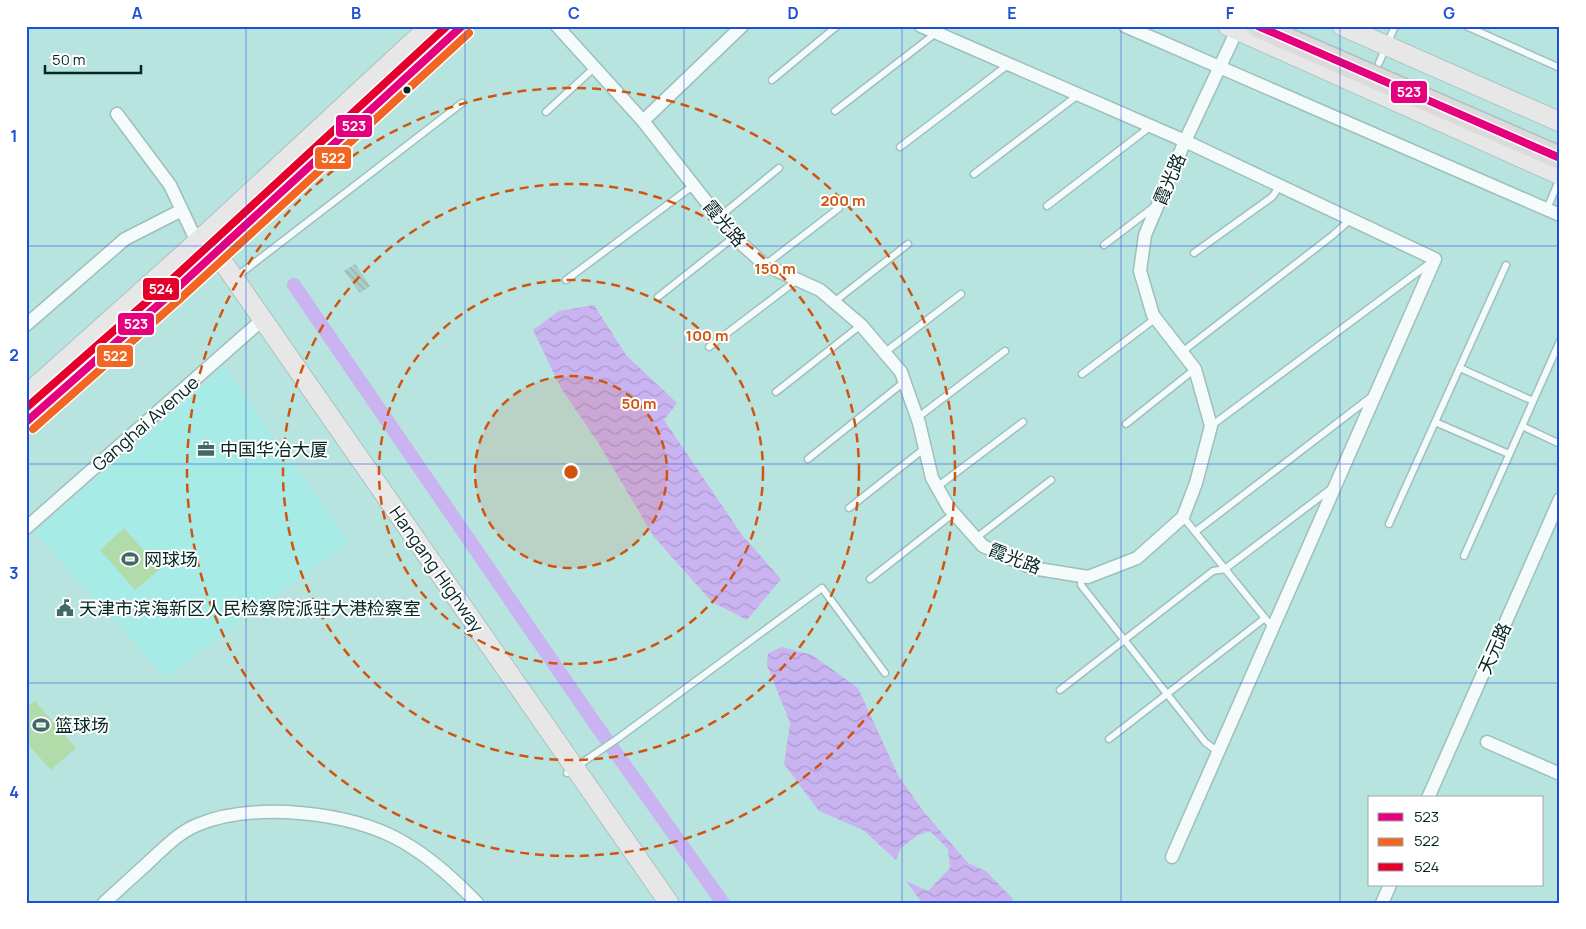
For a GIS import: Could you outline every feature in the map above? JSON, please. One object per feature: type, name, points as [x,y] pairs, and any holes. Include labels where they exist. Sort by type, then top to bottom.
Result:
[{"type":"highway","points":[[1296,26],[1382,54],[1560,142]]},
{"type":"highway","points":[[1240,27],[1560,158]]},
{"type":"main road","points":[[26,395],[201,238],[430,26]]},
{"type":"main road","points":[[26,422],[174,292],[462,26]]},
{"type":"main road","points":[[1342,26],[1382,54],[1560,122]]},
{"type":"main road","points":[[1240,27],[1560,176]]},
{"type":"main road","name":"Hangang Highway","points":[[201,238],[571,771],[657,903]]},
{"type":"main road","name":"Hangang Highway","points":[[571,771],[669,903]]},
{"type":"street","name":"霞光路","points":[[557,26],[643,121],[734,237],[765,265],[820,290],[861,325],[901,372],[917,418],[932,478],[949,508],[983,546],[1032,568],[1088,577],[1137,558],[1183,517],[1196,483],[1211,426],[1195,369],[1153,315],[1140,271],[1145,235],[1185,141],[1240,27]]},
{"type":"street","points":[[643,121],[742,26]]},
{"type":"street","points":[[921,26],[1185,141],[1436,260],[1172,858]]},
{"type":"street","points":[[1125,26],[1560,215]]},
{"type":"street","points":[[117,114],[170,185],[182,210],[201,238]]},
{"type":"street","points":[[26,325],[125,239],[182,210]]},
{"type":"street","name":"Ganghai Avenue","points":[[26,528],[260,322]]},
{"type":"street","name":"天元路","points":[[1429,796],[1560,499]]},
{"type":"street","points":[[1487,742],[1560,774]]},
{"type":"street","points":[[104,903],[181,833],[198,824],[218,818],[262,812],[310,814],[338,818],[356,822],[382,832],[428,856],[477,903]]},
{"type":"street","points":[[1382,903],[1390,886]]},
{"type":"lane","points":[[772,80],[837,26]]},
{"type":"lane","points":[[1382,54],[1395,26]]},
{"type":"lane","points":[[1466,26],[1560,68]]},
{"type":"lane","points":[[835,111],[936,33]]},
{"type":"lane","points":[[900,147],[1009,64]]},
{"type":"lane","points":[[546,112],[594,68]]},
{"type":"lane","points":[[974,174],[1078,95]]},
{"type":"lane","points":[[231,281],[462,102]]},
{"type":"lane","points":[[1047,206],[1151,126]]},
{"type":"lane","points":[[718,218],[779,168]]},
{"type":"lane","points":[[1547,209],[1560,176]]},
{"type":"lane","points":[[566,280],[694,185]]},
{"type":"lane","points":[[1194,253],[1272,197],[1280,186]]},
{"type":"lane","points":[[1104,244],[1158,204]]},
{"type":"lane","points":[[765,265],[839,208]]},
{"type":"lane","points":[[1182,352],[1351,220]]},
{"type":"lane","points":[[658,297],[734,237]]},
{"type":"lane","points":[[834,302],[908,244]]},
{"type":"lane","points":[[1211,426],[1436,260]]},
{"type":"lane","points":[[1389,524],[1506,265]]},
{"type":"lane","points":[[709,347],[797,280]]},
{"type":"lane","points":[[884,353],[961,294]]},
{"type":"lane","points":[[1082,374],[1156,318]]},
{"type":"lane","points":[[776,392],[861,325]]},
{"type":"lane","points":[[1464,556],[1560,341]]},
{"type":"lane","points":[[917,418],[1005,351]]},
{"type":"lane","points":[[1460,368],[1533,402]]},
{"type":"lane","points":[[1126,424],[1195,369]]},
{"type":"lane","points":[[808,459],[904,382]]},
{"type":"lane","points":[[1195,532],[1377,393]]},
{"type":"lane","points":[[938,487],[1023,422]]},
{"type":"lane","points":[[1435,422],[1509,454]]},
{"type":"lane","points":[[1522,426],[1560,444]]},
{"type":"lane","points":[[849,508],[925,448]]},
{"type":"lane","points":[[976,538],[1051,480]]},
{"type":"lane","points":[[1060,690],[1212,571],[1225,569],[1335,486]]},
{"type":"lane","points":[[870,579],[954,513]]},
{"type":"lane","points":[[1183,517],[1273,628]]},
{"type":"lane","points":[[1081,576],[1081,585],[1205,742],[1218,752]]},
{"type":"lane","points":[[571,771],[822,588],[885,673]]},
{"type":"lane","points":[[1109,739],[1168,695],[1264,618]]},
{"type":"shaded area","name":"中国华冶大厦","points":[[224,367],[349,542],[165,677],[35,532]]},
{"type":"green space","name":"网球场","points":[[124,528],[160,569],[135,590],[100,550]]},
{"type":"green space","name":"篮球场","points":[[35,701],[76,748],[51,770],[26,742],[26,708]]},
{"type":"water","points":[[594,305],[626,355],[677,403],[664,420],[742,535],[781,579],[747,620],[712,602],[654,537],[599,444],[561,388],[533,330],[559,311]]},
{"type":"water","points":[[782,647],[812,655],[858,688],[899,777],[924,812],[968,863],[986,871],[1013,899],[1012,903],[922,903],[906,881],[928,891],[950,868],[948,849],[930,831],[918,835],[901,848],[896,860],[863,830],[819,811],[784,764],[790,723],[767,665],[768,653]]},
{"type":"building","points":[[355,264],[370,286],[360,293],[344,271]]},
{"type":"waterway","points":[[294,285],[596,725],[723,903]]},
{"type":"transit line","name":"524","points":[[26,408],[167,284],[447,26]]},
{"type":"transit line","name":"523","points":[[26,422],[174,291],[462,26]]},
{"type":"transit line","name":"523","points":[[1258,26],[1560,158]]},
{"type":"transit line","name":"522","points":[[33,429],[181,298],[469,33]]},
{"type":"place","name":"中国华冶大厦","points":[[206,449]]},
{"type":"place","name":"网球场","points":[[130,559]]},
{"type":"place","name":"天津市滨海新区人民检察院派驻大港检察室","points":[[65,608]]},
{"type":"place","name":"篮球场","points":[[41,725]]}]
